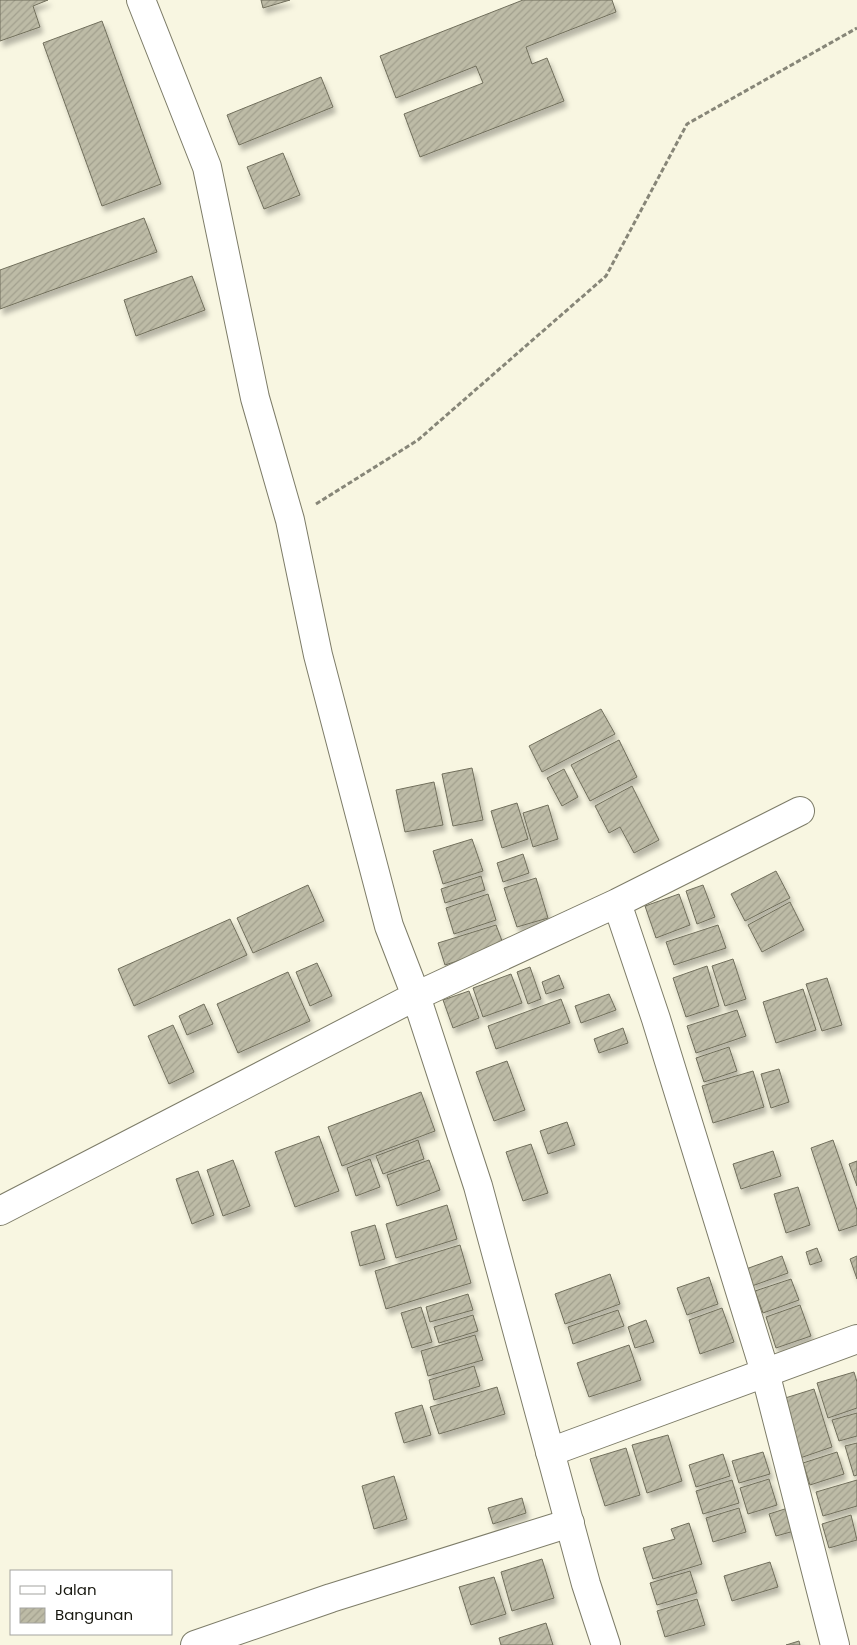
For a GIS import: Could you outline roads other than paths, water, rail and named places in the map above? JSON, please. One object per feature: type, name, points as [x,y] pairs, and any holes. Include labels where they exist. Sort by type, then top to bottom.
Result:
[{"type":"street","points":[[141,0],[207,167],[255,398],[290,520],[318,655],[389,926],[416,996],[478,1186],[586,1584],[606,1645]]},
{"type":"street","points":[[0,1211],[416,996],[617,902],[800,811]]},
{"type":"street","points":[[617,902],[656,1019],[765,1372],[836,1645]]},
{"type":"street","points":[[550,1452],[857,1339]]},
{"type":"street","points":[[195,1645],[331,1598],[570,1523]]}]
